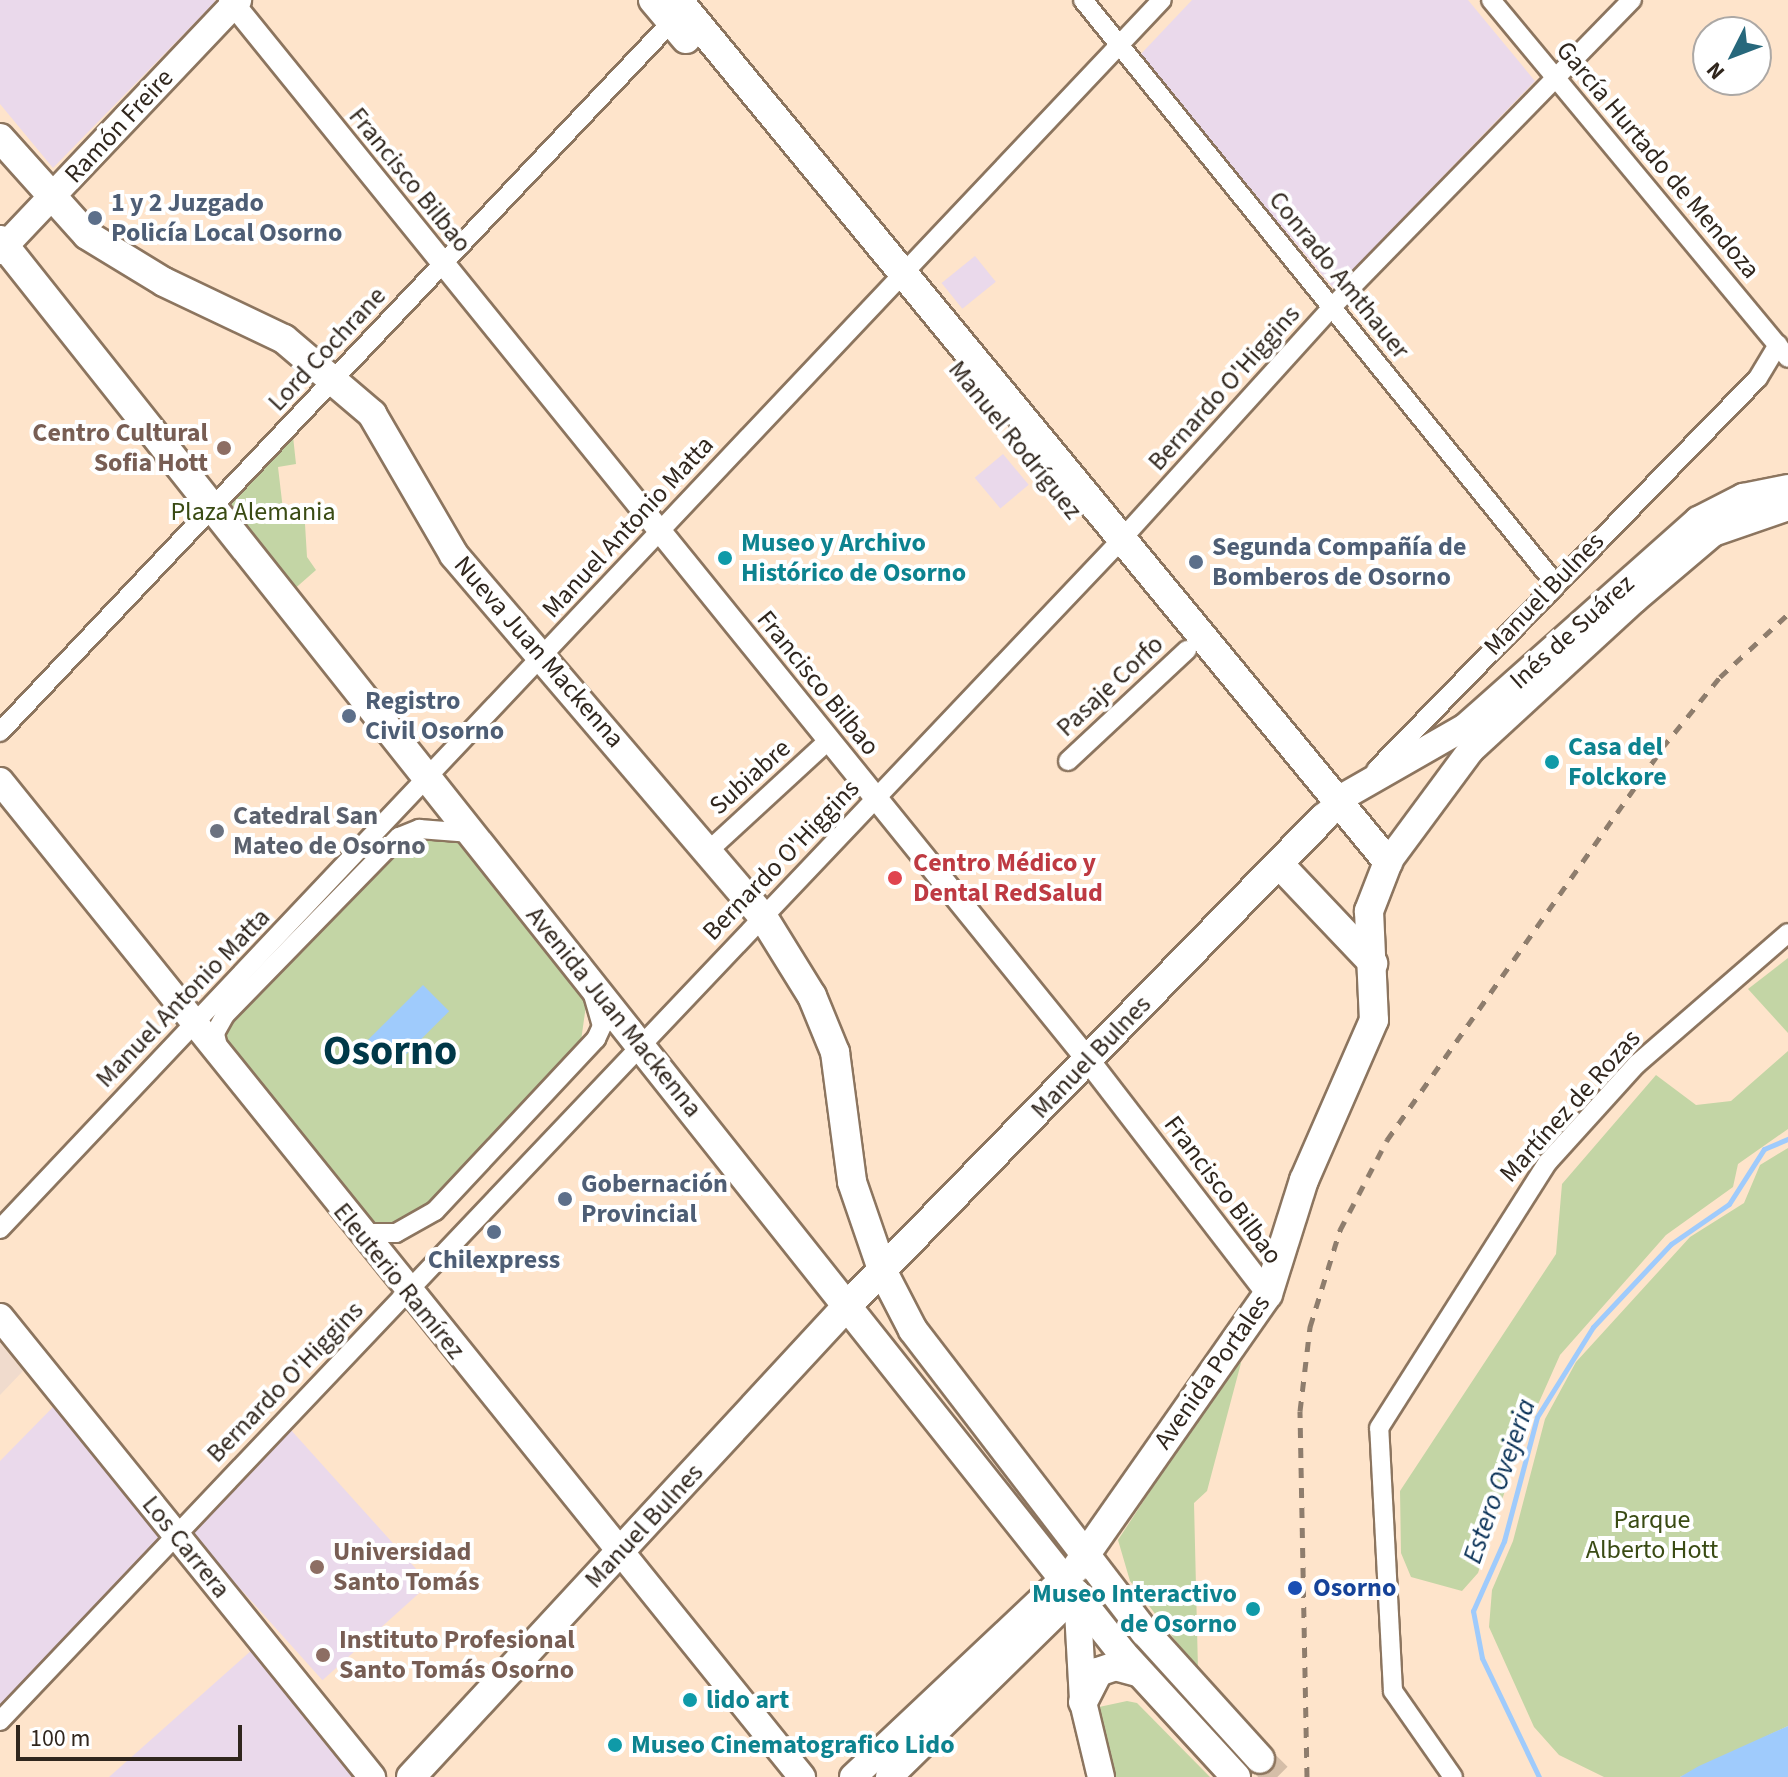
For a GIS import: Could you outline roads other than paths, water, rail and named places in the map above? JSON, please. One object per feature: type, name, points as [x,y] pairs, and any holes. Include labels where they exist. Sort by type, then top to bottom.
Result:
[{"type":"main road","name":"Manuel Rodríguez","points":[[653,0],[682,7],[896,281],[1332,811]]},
{"type":"main road","name":"Ramón Freire","points":[[2,246],[234,2]]},
{"type":"main road","points":[[0,138],[50,199]]},
{"type":"main road","name":"Nueva Juan Mackenna","points":[[50,199],[108,250],[284,339],[335,379],[397,449],[454,555],[544,653],[706,853],[763,917]]},
{"type":"main road","name":"Avenida Juan Mackenna","points":[[2,246],[1072,1585],[1137,1672],[1236,1777]]},
{"type":"main road","name":"Inés de Suárez","points":[[1410,828],[1489,731],[1714,510],[1788,488]]},
{"type":"main road","name":"Inés de Suárez","points":[[1332,811],[1440,747],[1628,594],[1713,533],[1788,507]]},
{"type":"main road","name":"Manuel Rodríguez","points":[[1113,548],[1187,650],[1384,870]]},
{"type":"main road","name":"Eleuterio Ramírez","points":[[0,781],[192,1027],[802,1777]]},
{"type":"main road","points":[[1332,811],[1310,875],[1322,899],[1349,923],[1369,911]]},
{"type":"main road","name":"Manuel Bulnes","points":[[411,1777],[847,1306],[1332,811]]},
{"type":"main road","name":"Avenida Portales","points":[[853,1777],[894,1761],[926,1724],[1072,1585],[1268,1294],[1305,1176],[1374,1020],[1369,911],[1384,870],[1410,828]]},
{"type":"main road","points":[[1279,864],[1373,963]]},
{"type":"main road","points":[[763,917],[800,973],[835,1052],[852,1182],[883,1272],[928,1353],[1181,1677],[1260,1759]]},
{"type":"main road","name":"Los Carrera","points":[[0,1317],[372,1777]]},
{"type":"main road","points":[[1072,1585],[1083,1702],[1101,1777]]},
{"type":"main road","points":[[1083,1702],[1098,1672],[1115,1666],[1137,1672]]},
{"type":"street","name":"Conrado Amthauer","points":[[1083,0],[1554,582]]},
{"type":"street","name":"Manuel Antonio Matta","points":[[0,1229],[429,780],[544,653],[1162,0]]},
{"type":"street","name":"García Hurtado de Mendoza","points":[[1491,0],[1785,350]]},
{"type":"street","name":"Bernardo O'Higgins","points":[[0,1721],[1113,548],[1331,308],[1632,0]]},
{"type":"street","name":"Francisco Bilbao","points":[[234,2],[442,265],[1088,1060],[1268,1294]]},
{"type":"street","name":"Lord Cochrane","points":[[0,732],[682,7]]},
{"type":"street","name":"Manuel Bulnes","points":[[1332,811],[1785,350]]},
{"type":"street","name":"Pasaje Corfo","points":[[1068,761],[1187,650]]},
{"type":"street","name":"Subiabre","points":[[706,853],[829,740]]},
{"type":"street","name":"Manuel Antonio Matta","points":[[221,1062],[215,1033],[225,1015],[399,837],[419,829],[471,833]]},
{"type":"street","name":"Martínez de Rozas","points":[[1453,1777],[1393,1691],[1379,1428],[1548,1162],[1637,1064],[1788,933]]},
{"type":"street","points":[[360,1233],[396,1233],[435,1211],[586,1052],[602,1026],[591,984]]},
{"type":"water","points":[[423,985],[449,1011],[393,1067],[367,1041]]},
{"type":"water","points":[[1788,1726],[1788,1777],[1680,1777],[1699,1766]]},
{"type":"waterway","name":"Estero Ovejeria","points":[[1539,1777],[1482,1658],[1473,1611],[1504,1541],[1537,1417],[1593,1327],[1671,1244],[1729,1204],[1764,1149],[1788,1139]]},
{"type":"tunnel","points":[[1260,1759],[1278,1777]]},
{"type":"railway","points":[[1307,1777],[1300,1411],[1310,1327],[1340,1230],[1387,1140],[1662,748],[1720,677],[1788,614]]},
{"type":"place","name":"1 y 2 Juzgado Policía Local Osorno","points":[[95,218]]},
{"type":"place","name":"Centro Cultural Sofia Hott","points":[[224,448]]},
{"type":"place","name":"Museo y Archivo Histórico de Osorno","points":[[725,558]]},
{"type":"place","name":"Segunda Compañía de Bomberos de Osorno","points":[[1196,562]]},
{"type":"place","name":"Registro Civil Osorno","points":[[349,716]]},
{"type":"place","name":"Casa del Folckore","points":[[1552,762]]},
{"type":"place","name":"Catedral San Mateo de Osorno","points":[[217,831]]},
{"type":"place","name":"Centro Médico y Dental RedSalud","points":[[895,878]]},
{"type":"place","name":"Gobernación Provincial","points":[[565,1199]]},
{"type":"place","name":"Chilexpress","points":[[494,1232]]},
{"type":"place","name":"Universidad Santo Tomás","points":[[317,1567]]},
{"type":"place","name":"Osorno","points":[[1295,1588]]},
{"type":"place","name":"Museo Interactivo de Osorno","points":[[1253,1609]]},
{"type":"place","name":"Instituto Profesional Santo Tomás Osorno","points":[[323,1655]]},
{"type":"place","name":"lido art","points":[[690,1700]]},
{"type":"place","name":"Museo Cinematografico Lido","points":[[615,1745]]},
{"type":"district","name":"Osorno","points":[[390,1051]]},
{"type":"park label","name":"Plaza Alemania","points":[[253,512]]},
{"type":"park label","name":"Parque Alberto Hott","points":[[1652,1535]]}]
